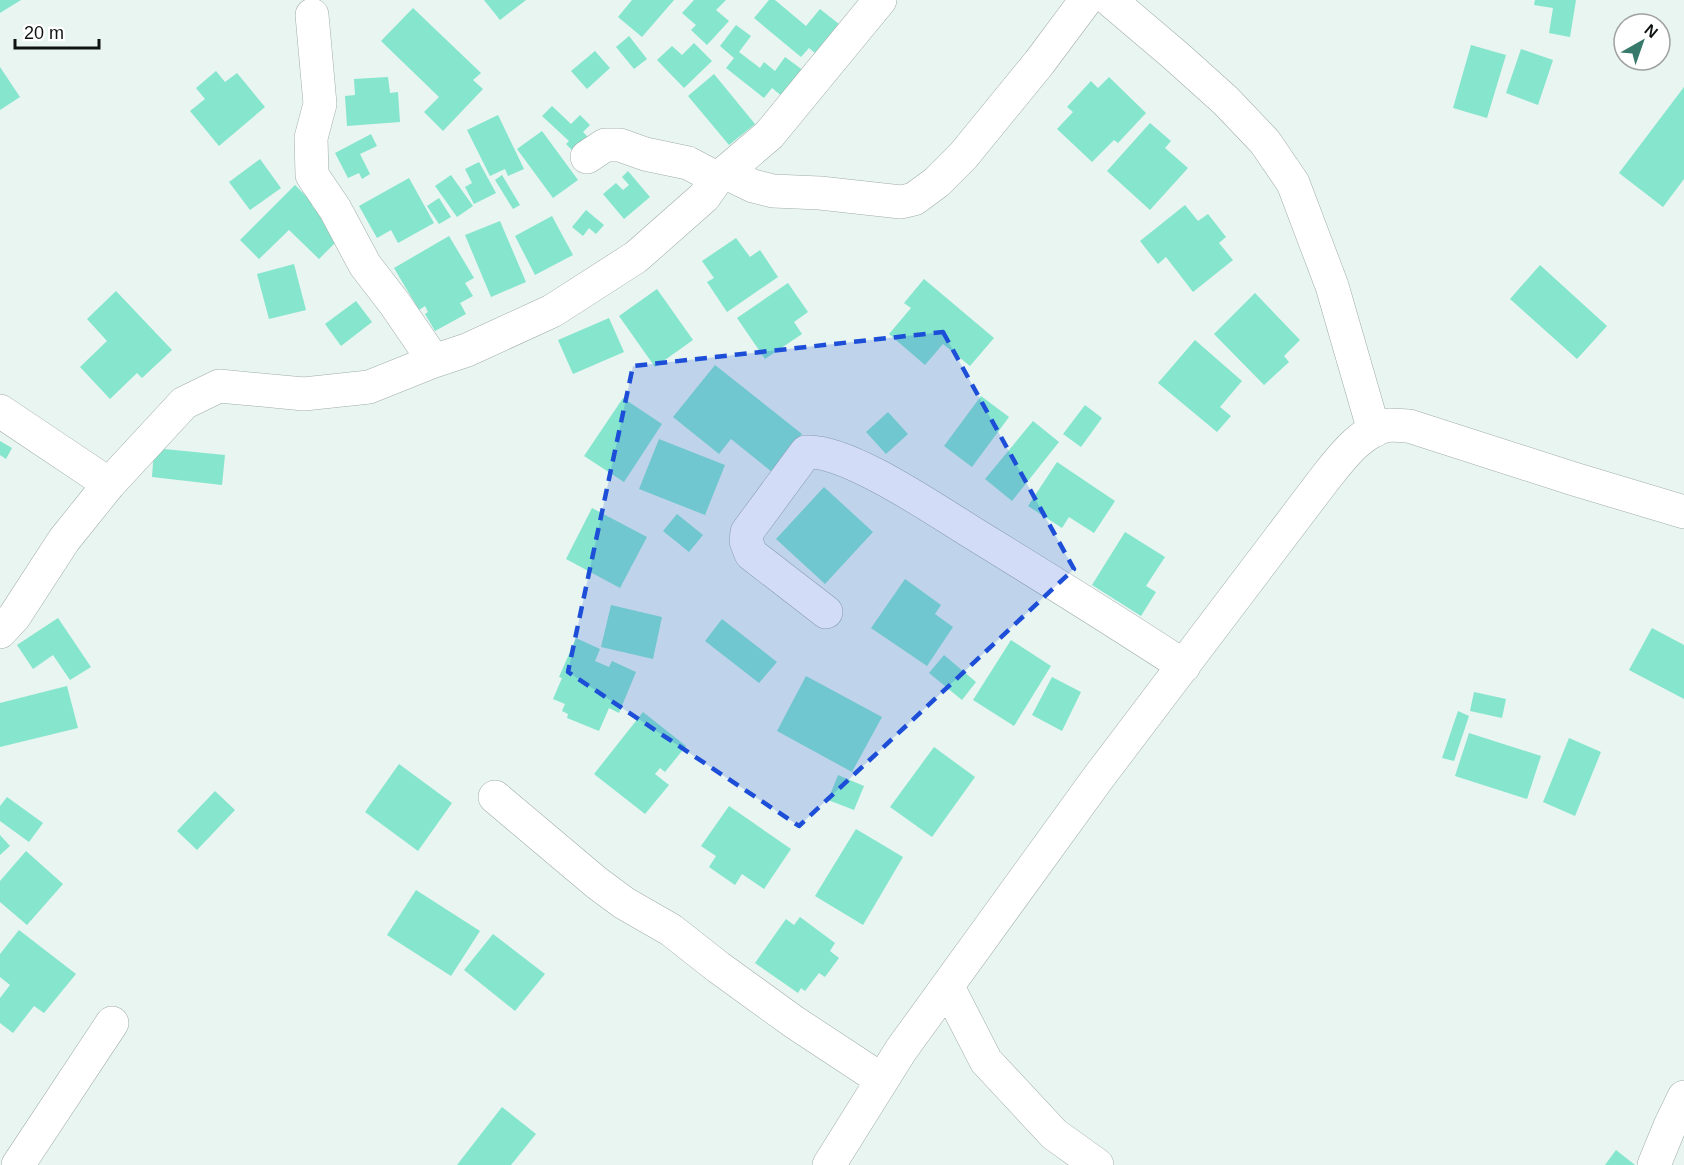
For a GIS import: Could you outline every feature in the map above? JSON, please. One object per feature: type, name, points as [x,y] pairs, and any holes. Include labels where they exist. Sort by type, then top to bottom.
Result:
[{"type":"street","points":[[0,632],[14,617],[64,540],[109,484],[184,403],[219,386],[304,394],[369,387],[467,350],[552,311],[636,257],[704,197],[721,176],[769,135],[880,0]]},
{"type":"street","points":[[587,157],[605,145],[620,145],[645,154],[688,163],[707,172],[772,191],[820,193],[901,202],[914,199],[937,182],[963,156],[1039,63],[1086,0]]},
{"type":"street","points":[[1110,0],[1226,101],[1265,142],[1293,183],[1332,286],[1374,431]]},
{"type":"street","points":[[312,15],[320,104],[311,138],[312,175],[335,209],[365,265],[434,361]]},
{"type":"street","points":[[0,411],[109,484]]},
{"type":"street","points":[[829,1165],[901,1050],[1098,778],[1352,445],[1374,431],[1389,425],[1409,426],[1684,512]]},
{"type":"street","points":[[826,612],[751,555],[746,542],[747,532],[806,453],[818,452],[879,477],[1063,588],[1184,666]]},
{"type":"street","points":[[495,797],[624,903],[671,930],[747,988],[882,1080]]},
{"type":"street","points":[[948,987],[986,1061],[1054,1134],[1097,1165]]},
{"type":"street","points":[[18,1165],[112,1023]]},
{"type":"street","points":[[1654,1165],[1684,1097]]},
{"type":"highlighted area","points":[[943,332],[1074,569],[799,826],[568,672],[633,366]]},
{"type":"building","points":[[0,0],[21,0],[0,13]]},
{"type":"building","points":[[484,0],[526,0],[500,20]]},
{"type":"building","points":[[632,0],[674,0],[642,37],[618,17]]},
{"type":"building","points":[[694,0],[726,0],[716,10],[729,21],[707,45],[691,30],[696,25],[682,13]]},
{"type":"building","points":[[769,0],[775,0],[806,26],[820,9],[839,24],[815,53],[809,48],[801,57],[754,18]]},
{"type":"building","points":[[1535,0],[1576,0],[1570,37],[1549,33],[1553,8],[1534,5]]},
{"type":"building","points":[[413,8],[481,73],[473,80],[483,89],[443,131],[424,112],[439,97],[381,41]]},
{"type":"building","points":[[736,25],[751,36],[739,52],[760,68],[764,62],[775,71],[785,57],[804,71],[783,97],[772,88],[764,98],[726,68],[734,58],[720,46]]},
{"type":"building","points":[[629,36],[647,59],[634,69],[616,47]]},
{"type":"building","points":[[694,43],[712,61],[684,88],[657,60],[672,46],[682,55]]},
{"type":"building","points":[[1471,45],[1506,55],[1487,118],[1453,108]]},
{"type":"building","points":[[1521,49],[1553,60],[1538,105],[1506,93]]},
{"type":"building","points":[[595,51],[610,68],[587,89],[571,71]]},
{"type":"building","points":[[0,67],[20,97],[0,110]]},
{"type":"building","points":[[216,71],[225,82],[237,73],[265,107],[219,146],[190,111],[205,99],[196,88]]},
{"type":"building","points":[[714,74],[755,124],[729,145],[688,96]]},
{"type":"building","points":[[388,77],[390,93],[398,92],[400,122],[347,126],[345,96],[355,95],[354,79]]},
{"type":"building","points":[[1109,77],[1146,113],[1118,143],[1114,140],[1092,162],[1057,129],[1073,112],[1067,107],[1091,81],[1098,88]]},
{"type":"building","points":[[1684,87],[1684,179],[1663,207],[1619,173]]},
{"type":"building","points":[[552,106],[571,124],[580,115],[590,125],[583,132],[592,141],[578,156],[566,144],[569,141],[542,116]]},
{"type":"building","points":[[498,115],[524,169],[508,176],[505,169],[490,176],[467,130]]},
{"type":"building","points":[[1150,123],[1171,141],[1165,148],[1188,168],[1150,210],[1107,171]]},
{"type":"building","points":[[542,131],[578,180],[553,198],[517,149]]},
{"type":"building","points":[[371,134],[377,146],[360,154],[370,174],[362,179],[359,173],[348,178],[335,153]]},
{"type":"building","points":[[260,159],[281,188],[250,210],[229,182]]},
{"type":"building","points":[[479,162],[496,193],[474,204],[465,187],[472,183],[465,169]]},
{"type":"building","points":[[628,171],[650,197],[624,219],[603,194],[616,183],[623,190],[629,185],[622,177]]},
{"type":"building","points":[[451,175],[473,206],[457,217],[435,186]]},
{"type":"building","points":[[502,175],[520,205],[513,209],[495,180]]},
{"type":"building","points":[[409,178],[434,223],[398,243],[391,230],[377,238],[359,206]]},
{"type":"building","points":[[295,185],[342,236],[319,259],[289,230],[259,259],[240,240]]},
{"type":"building","points":[[439,198],[451,217],[439,224],[427,206]]},
{"type":"building","points":[[1185,205],[1198,221],[1208,214],[1226,237],[1219,243],[1233,260],[1193,292],[1166,257],[1158,264],[1140,241]]},
{"type":"building","points":[[586,210],[604,225],[596,234],[589,228],[583,236],[572,227]]},
{"type":"building","points":[[552,216],[573,255],[535,275],[515,236]]},
{"type":"building","points":[[500,221],[526,282],[491,297],[465,235]]},
{"type":"building","points":[[449,236],[474,278],[465,283],[473,296],[460,303],[466,314],[435,331],[425,314],[428,312],[425,306],[419,310],[394,268]]},
{"type":"building","points":[[736,238],[750,257],[760,250],[778,277],[727,312],[707,282],[714,278],[702,261]]},
{"type":"building","points":[[294,264],[306,310],[269,319],[257,274]]},
{"type":"building","points":[[1540,265],[1607,326],[1577,359],[1510,299]]},
{"type":"building","points":[[924,279],[994,338],[970,366],[943,344],[925,365],[889,334],[911,308],[904,303]]},
{"type":"building","points":[[788,283],[808,312],[794,322],[802,334],[765,359],[737,318]]},
{"type":"building","points":[[657,289],[693,340],[655,367],[619,316]]},
{"type":"building","points":[[116,291],[172,350],[142,378],[137,373],[110,399],[80,367],[107,341],[87,319]]},
{"type":"building","points":[[1255,293],[1300,340],[1284,356],[1289,362],[1264,385],[1214,334]]},
{"type":"building","points":[[356,301],[372,322],[341,346],[325,324]]},
{"type":"building","points":[[609,318],[624,352],[573,374],[558,340]]},
{"type":"building","points":[[1195,340],[1242,381],[1220,407],[1231,416],[1217,432],[1158,383]]},
{"type":"building","points":[[715,365],[802,434],[772,472],[731,439],[719,454],[673,417]]},
{"type":"building","points":[[981,396],[1009,417],[972,467],[944,446]]},
{"type":"building","points":[[623,398],[662,424],[624,482],[584,456]]},
{"type":"building","points":[[1085,405],[1102,418],[1081,447],[1063,434]]},
{"type":"building","points":[[888,412],[908,434],[886,454],[866,432]]},
{"type":"building","points":[[1033,421],[1059,442],[1012,501],[985,479]]},
{"type":"building","points":[[659,439],[725,465],[705,515],[639,489]]},
{"type":"building","points":[[0,441],[12,448],[6,459],[0,455]]},
{"type":"building","points":[[154,448],[225,455],[222,485],[152,477]]},
{"type":"building","points":[[1057,462],[1115,501],[1094,533],[1069,517],[1062,528],[1028,506]]},
{"type":"building","points":[[824,487],[873,532],[825,584],[776,539]]},
{"type":"building","points":[[592,508],[647,537],[620,588],[566,559]]},
{"type":"building","points":[[677,514],[703,535],[689,552],[663,531]]},
{"type":"building","points":[[1125,532],[1165,557],[1146,586],[1156,592],[1141,616],[1092,585]]},
{"type":"building","points":[[905,579],[941,605],[935,614],[953,627],[927,666],[871,628]]},
{"type":"building","points":[[611,605],[662,617],[653,659],[601,647]]},
{"type":"building","points":[[58,618],[91,667],[70,680],[53,655],[33,669],[17,645]]},
{"type":"building","points":[[722,619],[777,662],[759,683],[705,641]]},
{"type":"building","points":[[1652,628],[1684,645],[1684,699],[1629,670]]},
{"type":"building","points":[[576,638],[600,649],[595,661],[609,667],[612,661],[636,672],[619,713],[609,708],[599,731],[567,718],[568,714],[562,711],[565,704],[553,699],[562,678],[559,677]]},
{"type":"building","points":[[1011,640],[1051,666],[1014,726],[973,700]]},
{"type":"building","points":[[944,655],[976,682],[962,700],[929,673]]},
{"type":"building","points":[[806,676],[882,717],[852,772],[777,731]]},
{"type":"building","points":[[1052,677],[1081,692],[1062,731],[1032,715]]},
{"type":"building","points":[[67,686],[78,728],[0,747],[0,703]]},
{"type":"building","points":[[1474,692],[1506,699],[1502,718],[1470,711]]},
{"type":"building","points":[[1458,711],[1469,716],[1454,761],[1442,758]]},
{"type":"building","points":[[643,712],[686,746],[665,772],[660,768],[655,774],[669,785],[645,814],[594,774]]},
{"type":"building","points":[[1469,733],[1541,756],[1527,799],[1455,776]]},
{"type":"building","points":[[1569,738],[1601,752],[1575,816],[1543,802]]},
{"type":"building","points":[[934,747],[975,777],[932,837],[890,807]]},
{"type":"building","points":[[399,764],[452,803],[418,851],[365,812]]},
{"type":"building","points":[[838,775],[864,786],[854,810],[828,800]]},
{"type":"building","points":[[215,791],[235,810],[197,850],[177,831]]},
{"type":"building","points":[[7,797],[43,823],[29,842],[0,821],[0,806]]},
{"type":"building","points":[[729,806],[791,849],[764,889],[742,874],[735,885],[709,867],[716,856],[701,846]]},
{"type":"building","points":[[856,829],[903,857],[863,925],[815,896]]},
{"type":"building","points":[[0,835],[10,846],[0,855]]},
{"type":"building","points":[[26,851],[63,884],[27,925],[0,902],[0,881]]},
{"type":"building","points":[[416,890],[480,931],[451,976],[387,935]]},
{"type":"building","points":[[800,917],[835,943],[830,951],[839,958],[825,977],[819,973],[805,991],[801,988],[798,993],[755,963],[786,919],[794,925]]},
{"type":"building","points":[[19,930],[76,974],[44,1013],[34,1006],[13,1033],[0,1023],[0,998],[10,985],[0,977],[0,954]]},
{"type":"building","points":[[493,934],[545,974],[515,1011],[464,970]]},
{"type":"building","points":[[502,1107],[536,1134],[511,1165],[457,1165]]},
{"type":"building","points":[[1616,1150],[1635,1165],[1605,1165]]}]
